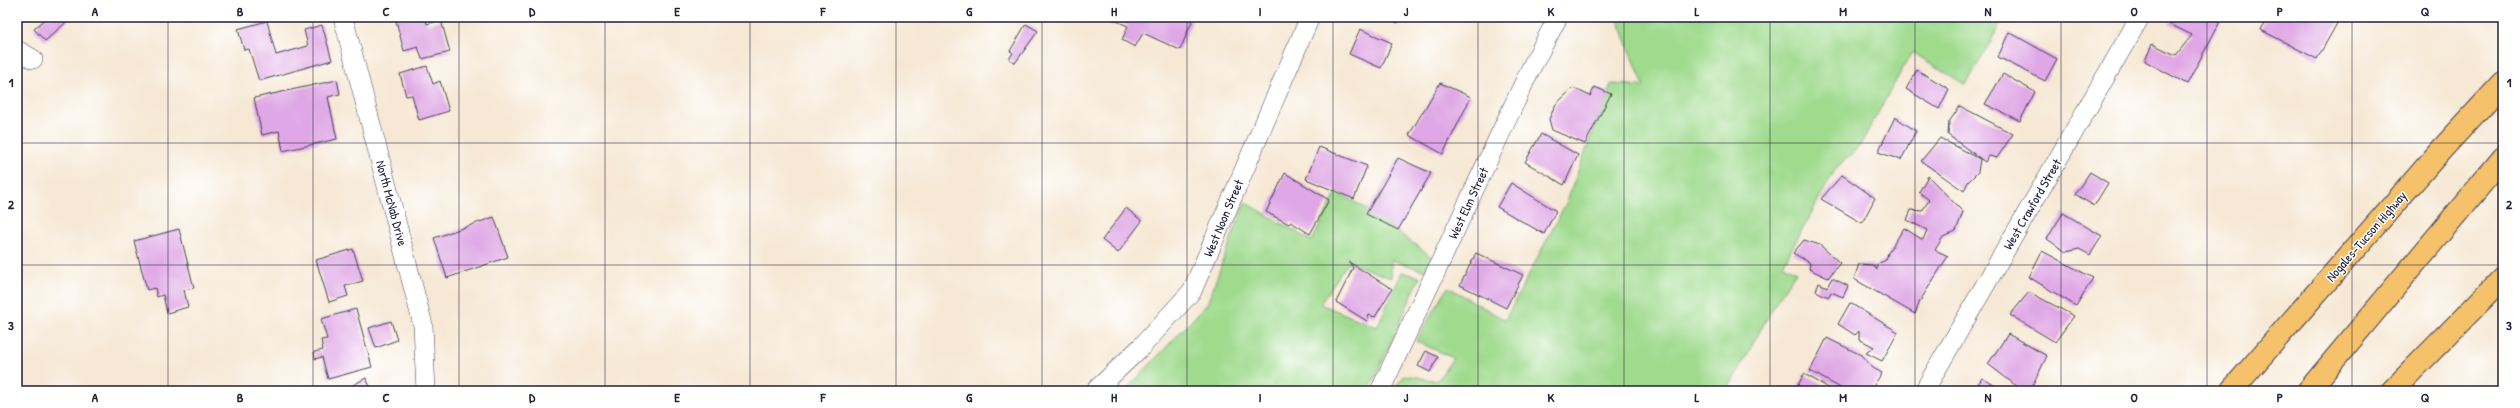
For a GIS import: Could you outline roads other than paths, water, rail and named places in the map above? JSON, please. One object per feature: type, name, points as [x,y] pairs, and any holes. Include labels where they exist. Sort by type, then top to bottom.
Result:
[{"type":"highway","name":"Nogales–Tucson Highway","points":[[2231,391],[2436,156],[2503,83]]},
{"type":"highway","points":[[2308,391],[2503,158]]},
{"type":"highway","points":[[2392,391],[2503,278]]},
{"type":"street","name":"North McNab Drive","points":[[343,17],[423,324],[426,391]]},
{"type":"street","name":"West Noon Street","points":[[1096,391],[1141,347],[1192,291],[1310,17]]},
{"type":"street","name":"West Elm Street","points":[[1380,391],[1531,68],[1558,17]]},
{"type":"street","name":"West Crawford Street","points":[[1924,391],[2140,17]]}]
